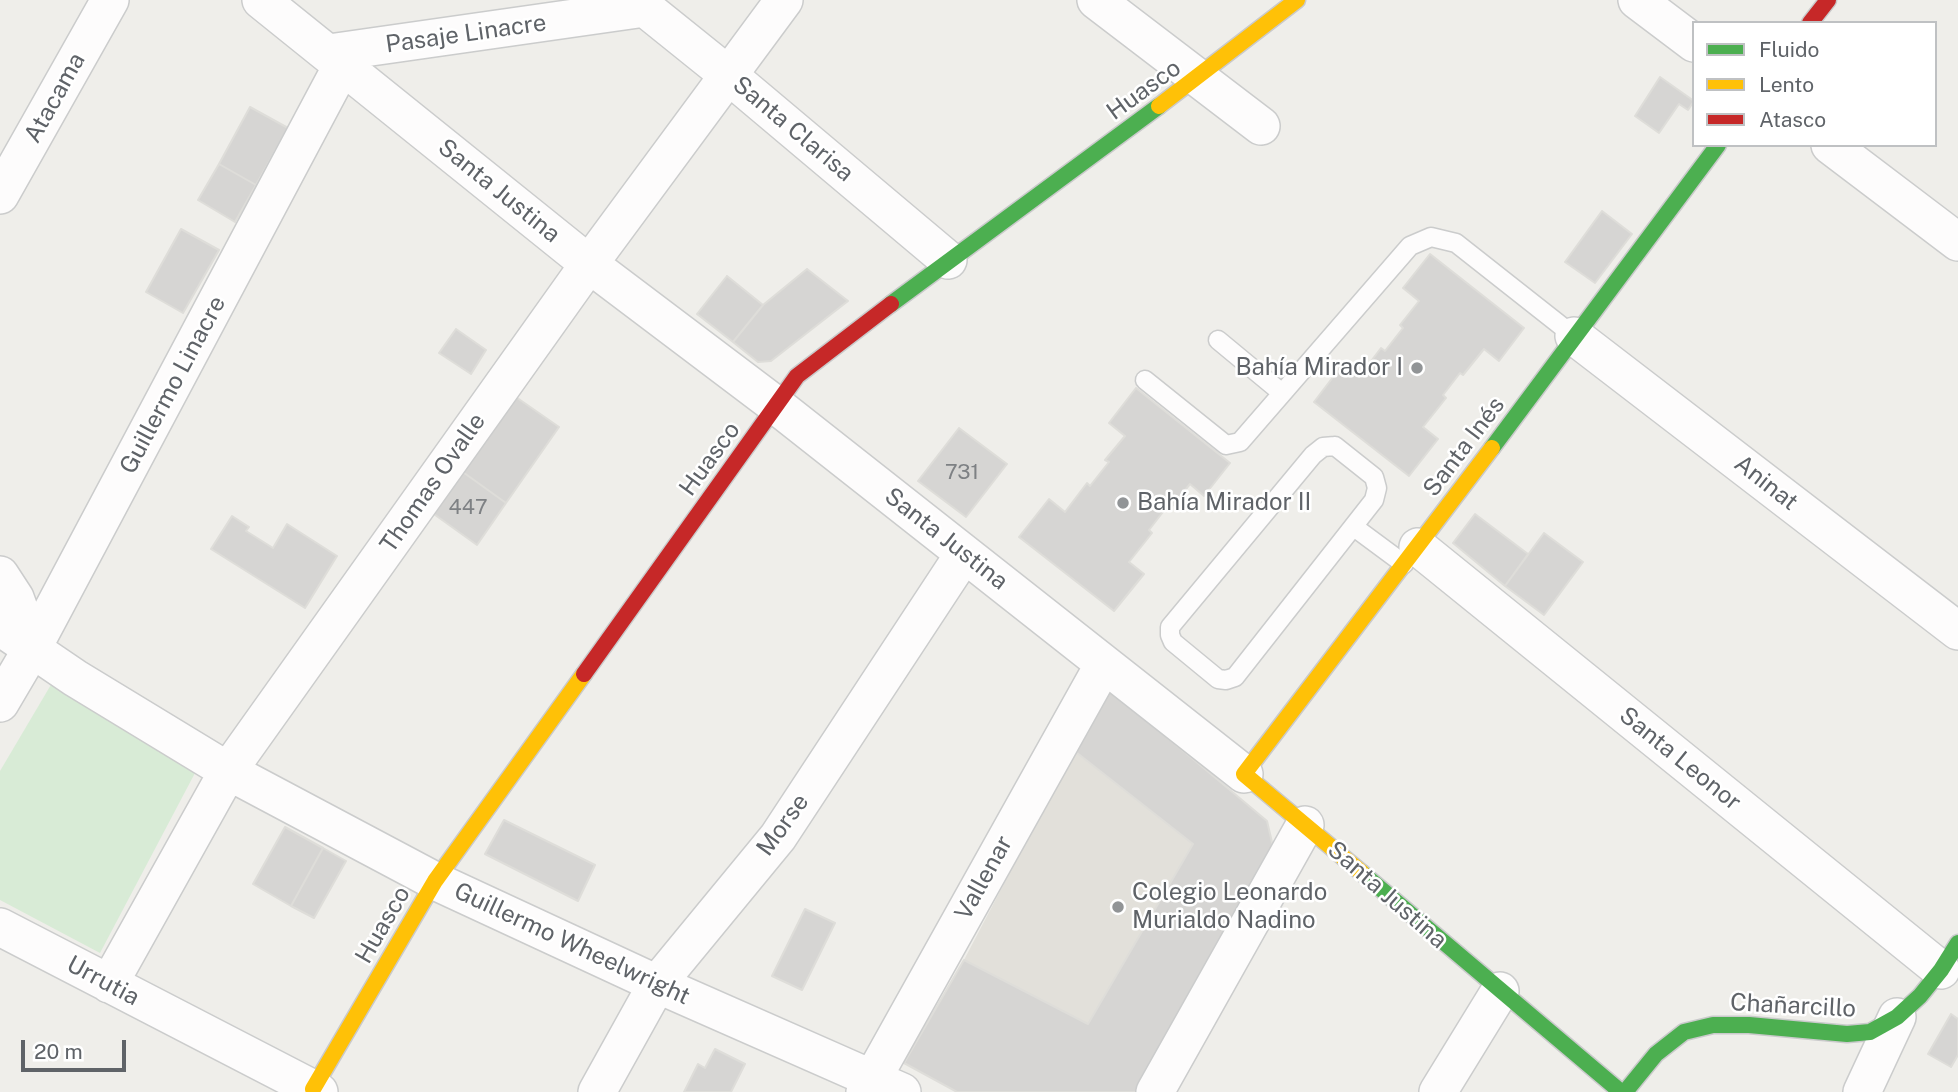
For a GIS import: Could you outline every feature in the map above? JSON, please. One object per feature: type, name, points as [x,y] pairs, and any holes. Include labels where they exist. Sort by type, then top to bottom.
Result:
[{"type":"street","name":"Atacama","points":[[0,195],[110,0]]},
{"type":"street","name":"Santa Justina","points":[[261,0],[345,55],[589,264],[777,406],[1244,774],[1623,1092]]},
{"type":"street","name":"Thomas Ovalle","points":[[109,984],[228,771],[589,264],[784,0]]},
{"type":"street","points":[[1096,0],[1261,126]]},
{"type":"street","name":"Huasco","points":[[316,1091],[435,881],[797,376],[948,260],[1197,79],[1297,0]]},
{"type":"street","points":[[1637,0],[1692,41]]},
{"type":"street","points":[[1812,21],[1828,0]]},
{"type":"street","name":"Pasaje Linacre","points":[[345,55],[640,4]]},
{"type":"street","name":"Santa Clarisa","points":[[640,4],[948,260]]},
{"type":"street","name":"Guillermo Linacre","points":[[0,704],[33,647],[345,55]]},
{"type":"street","name":"Santa Inés","points":[[1244,774],[1716,147]]},
{"type":"street","points":[[1833,147],[1958,242]]},
{"type":"street","name":"Aninat","points":[[1574,336],[1958,631]]},
{"type":"street","name":"Morse","points":[[597,1092],[657,984],[778,836],[964,554]]},
{"type":"street","name":"Santa Leonor","points":[[1411,555],[1950,957]]},
{"type":"street","points":[[0,575],[15,598],[33,647]]},
{"type":"street","name":"Guillermo Wheelwright","points":[[0,627],[33,647],[67,673],[228,771],[435,881],[879,1088]]},
{"type":"street","name":"Vallenar","points":[[879,1088],[1104,664]]},
{"type":"street","points":[[1155,1092],[1305,825]]},
{"type":"street","name":"Urrutia","points":[[0,927],[316,1091]]},
{"type":"street","name":"Chañarcillo","points":[[1623,1092],[1656,1054],[1684,1032],[1713,1024],[1847,1034],[1870,1032],[1897,1017],[1920,996],[1950,957]]},
{"type":"street","points":[[1438,1092],[1500,991]]},
{"type":"street","points":[[1862,1092],[1897,1017]]},
{"type":"lane","points":[[1145,380],[1226,445],[1240,442],[1410,246],[1431,237],[1456,243],[1574,336]]},
{"type":"lane","points":[[1218,340],[1282,393]]},
{"type":"lane","points":[[1335,446],[1374,477],[1377,488],[1374,500],[1354,527],[1235,677],[1218,679],[1173,642],[1170,627],[1313,455],[1323,447],[1335,446]]},
{"type":"lane","points":[[1354,527],[1411,555]]},
{"type":"shaded area","name":"Colegio Leonardo Murialdo Nadino","points":[[1107,687],[1267,821],[1275,855],[1142,1092],[957,1092],[904,1063],[964,960]]},
{"type":"green space","points":[[52,683],[195,773],[100,953],[0,900],[0,771]]},
{"type":"building","points":[[1660,77],[1692,100],[1688,110],[1679,104],[1659,133],[1635,116]]},
{"type":"building","points":[[250,107],[288,128],[256,185],[219,164]]},
{"type":"building","points":[[219,164],[256,185],[235,222],[198,200]]},
{"type":"building","points":[[1602,211],[1632,234],[1595,283],[1565,262]]},
{"type":"building","points":[[181,229],[219,250],[183,313],[146,292]]},
{"type":"building","name":"Bahía Mirador I","points":[[1430,254],[1524,328],[1499,361],[1484,349],[1463,375],[1460,373],[1443,395],[1446,398],[1423,427],[1438,439],[1409,476],[1314,402],[1343,364],[1359,377],[1381,348],[1385,351],[1403,328],[1400,325],[1419,301],[1403,288]]},
{"type":"building","points":[[807,269],[848,301],[771,361],[758,362],[733,342],[763,305]]},
{"type":"building","points":[[727,276],[763,305],[733,342],[697,314]]},
{"type":"building","points":[[456,329],[486,350],[471,374],[439,353]]},
{"type":"building","name":"Bahía Mirador II","points":[[1136,388],[1230,463],[1204,496],[1190,484],[1169,510],[1166,508],[1149,530],[1152,533],[1129,562],[1144,574],[1114,611],[1019,537],[1049,499],[1065,512],[1087,483],[1090,486],[1109,462],[1105,460],[1125,436],[1109,423]]},
{"type":"building","points":[[513,395],[559,427],[506,503],[460,470]]},
{"type":"building","points":[[959,428],[1007,464],[966,517],[918,481]]},
{"type":"building","points":[[460,470],[506,503],[477,545],[431,512]]},
{"type":"building","points":[[1475,514],[1528,554],[1505,586],[1453,543]]},
{"type":"building","points":[[232,516],[249,527],[246,531],[273,548],[287,524],[337,556],[305,608],[211,549]]},
{"type":"building","points":[[1544,533],[1583,562],[1544,615],[1505,586]]},
{"type":"building","name":"Colegio Leonardo Murialdo Nadino","points":[[1107,687],[1267,821],[1275,855],[1142,1092],[957,1092],[904,1063],[964,960],[1088,1024],[1193,844],[1072,749]]},
{"type":"building","points":[[504,820],[595,865],[578,901],[485,854]]},
{"type":"building","points":[[285,827],[323,848],[291,906],[253,884]]},
{"type":"building","points":[[323,848],[346,861],[314,918],[291,906]]},
{"type":"building","points":[[805,909],[835,923],[802,990],[772,976]]},
{"type":"building","points":[[1951,1014],[1958,1019],[1958,1055],[1951,1067],[1928,1054]]},
{"type":"building","points":[[715,1049],[745,1064],[731,1092],[684,1092],[698,1064],[705,1068]]},
{"type":"traffic: fast","points":[[891,304],[1159,106]]},
{"type":"traffic: fast","points":[[1492,448],[1717,147]]},
{"type":"traffic: fast","points":[[1362,873],[1621,1092]]},
{"type":"traffic: fast","points":[[1625,1092],[1656,1054],[1684,1032],[1713,1025],[1749,1025],[1847,1034],[1870,1032],[1897,1017],[1920,996],[1958,943]]},
{"type":"traffic: slow","points":[[1159,106],[1297,0]]},
{"type":"traffic: slow","points":[[1362,873],[1244,774],[1492,448]]},
{"type":"traffic: slow","points":[[313,1089],[435,881],[584,674]]},
{"type":"traffic: jam","points":[[1812,21],[1828,0]]},
{"type":"traffic: jam","points":[[584,674],[797,376],[891,304]]},
{"type":"place","name":"Bahía Mirador I","points":[[1417,368]]},
{"type":"place","name":"Bahía Mirador II","points":[[1123,503]]},
{"type":"place","name":"Colegio Leonardo Murialdo Nadino","points":[[1118,907]]}]
